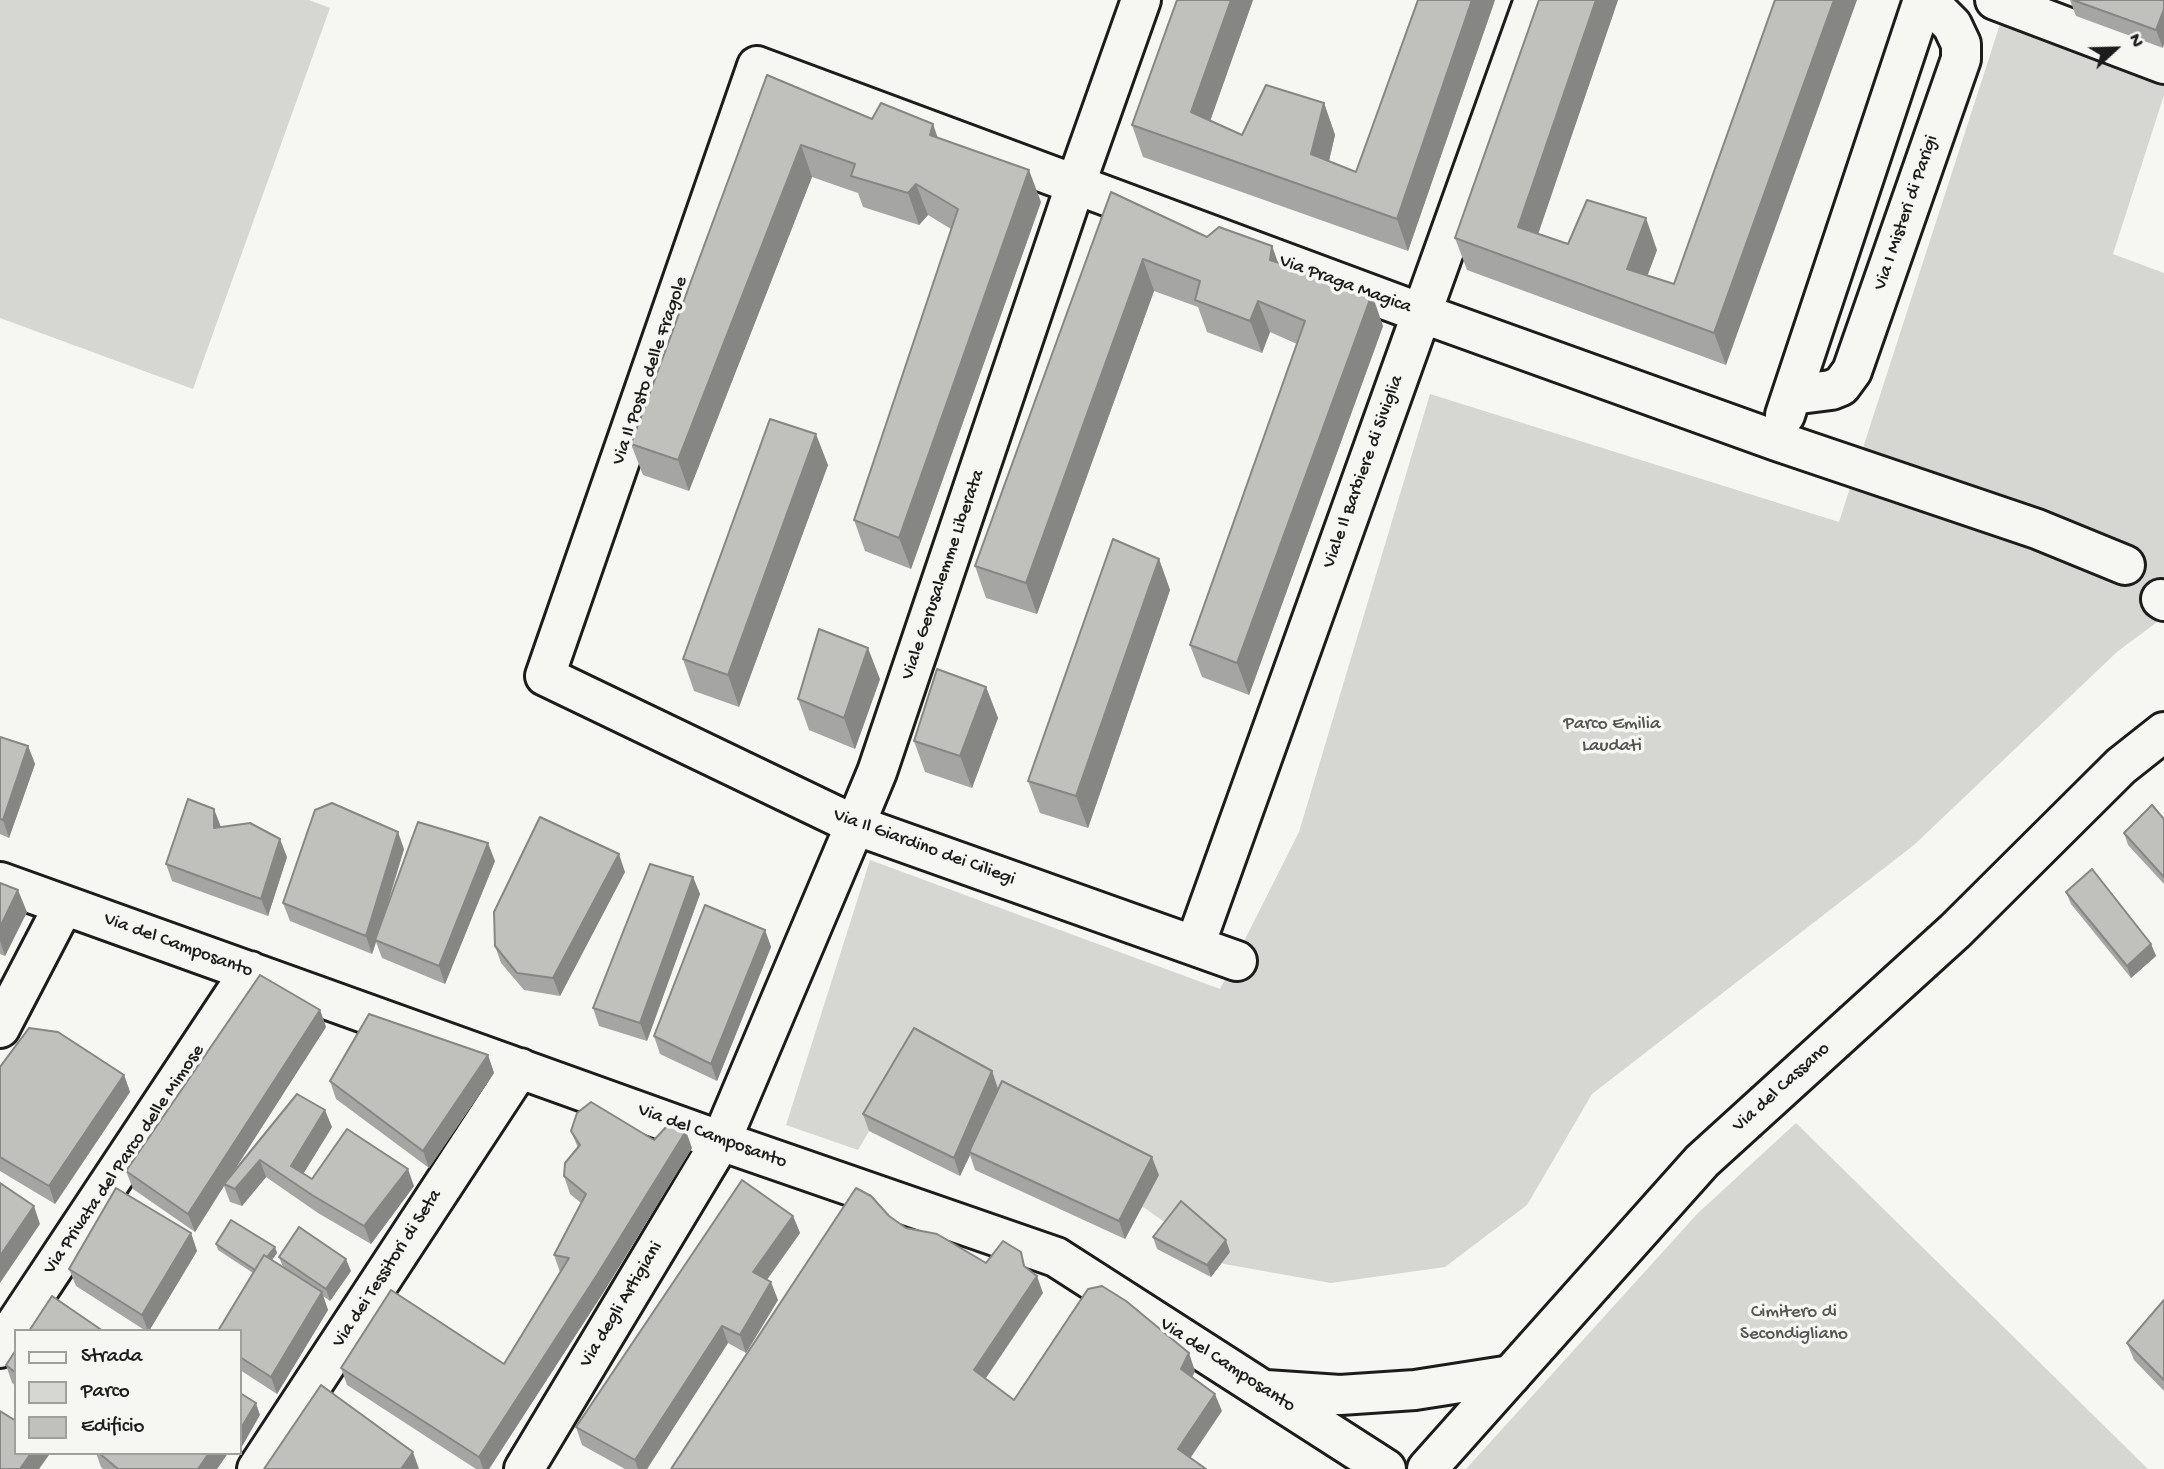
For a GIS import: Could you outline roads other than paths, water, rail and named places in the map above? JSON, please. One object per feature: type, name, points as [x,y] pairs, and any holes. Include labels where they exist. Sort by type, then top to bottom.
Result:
[{"type":"street","name":"Viale Gerusalemme Liberata","points":[[721,1140],[877,772],[1075,186],[1141,0]]},
{"type":"street","name":"Viale Il Barbiere di Siviglia","points":[[1195,945],[1534,0]]},
{"type":"street","points":[[1995,0],[2164,64]]},
{"type":"street","name":"Via I Misteri di Parigi","points":[[1777,441],[1792,395],[1923,2],[1938,11],[1952,25],[1961,44],[1961,59],[1852,372],[1841,386],[1831,390],[1792,395]]},
{"type":"street","name":"Via Praga Magica","points":[[757,66],[1421,313],[1777,441],[2037,529],[2125,565]]},
{"type":"street","name":"Via Il Posto delle Fragole","points":[[545,676],[757,66]]},
{"type":"street","name":"Via Il Giardino dei Ciliegi","points":[[545,676],[855,825],[1237,961]]},
{"type":"street","name":"Via del Cassano","points":[[1427,1469],[1702,1161],[1955,931],[2121,766],[2164,732]]},
{"type":"street","name":"Via del Camposanto","points":[[0,882],[1056,1257],[1386,1469]]},
{"type":"street","points":[[0,1028],[64,905]]},
{"type":"street","name":"Via Privata del Parco delle Mimose","points":[[0,1348],[250,971]]},
{"type":"street","name":"Via dei Tessitori di Seta","points":[[257,1469],[520,1068]]},
{"type":"street","name":"Via degli Artigiani","points":[[524,1469],[721,1140]]},
{"type":"street","points":[[1264,1390],[1340,1395],[1415,1390],[1511,1375]]},
{"type":"park label","name":"Parco Emilia Laudati","points":[[1612,736]]},
{"type":"park label","name":"Cimitero di Secondigliano","points":[[1794,1324]]}]
